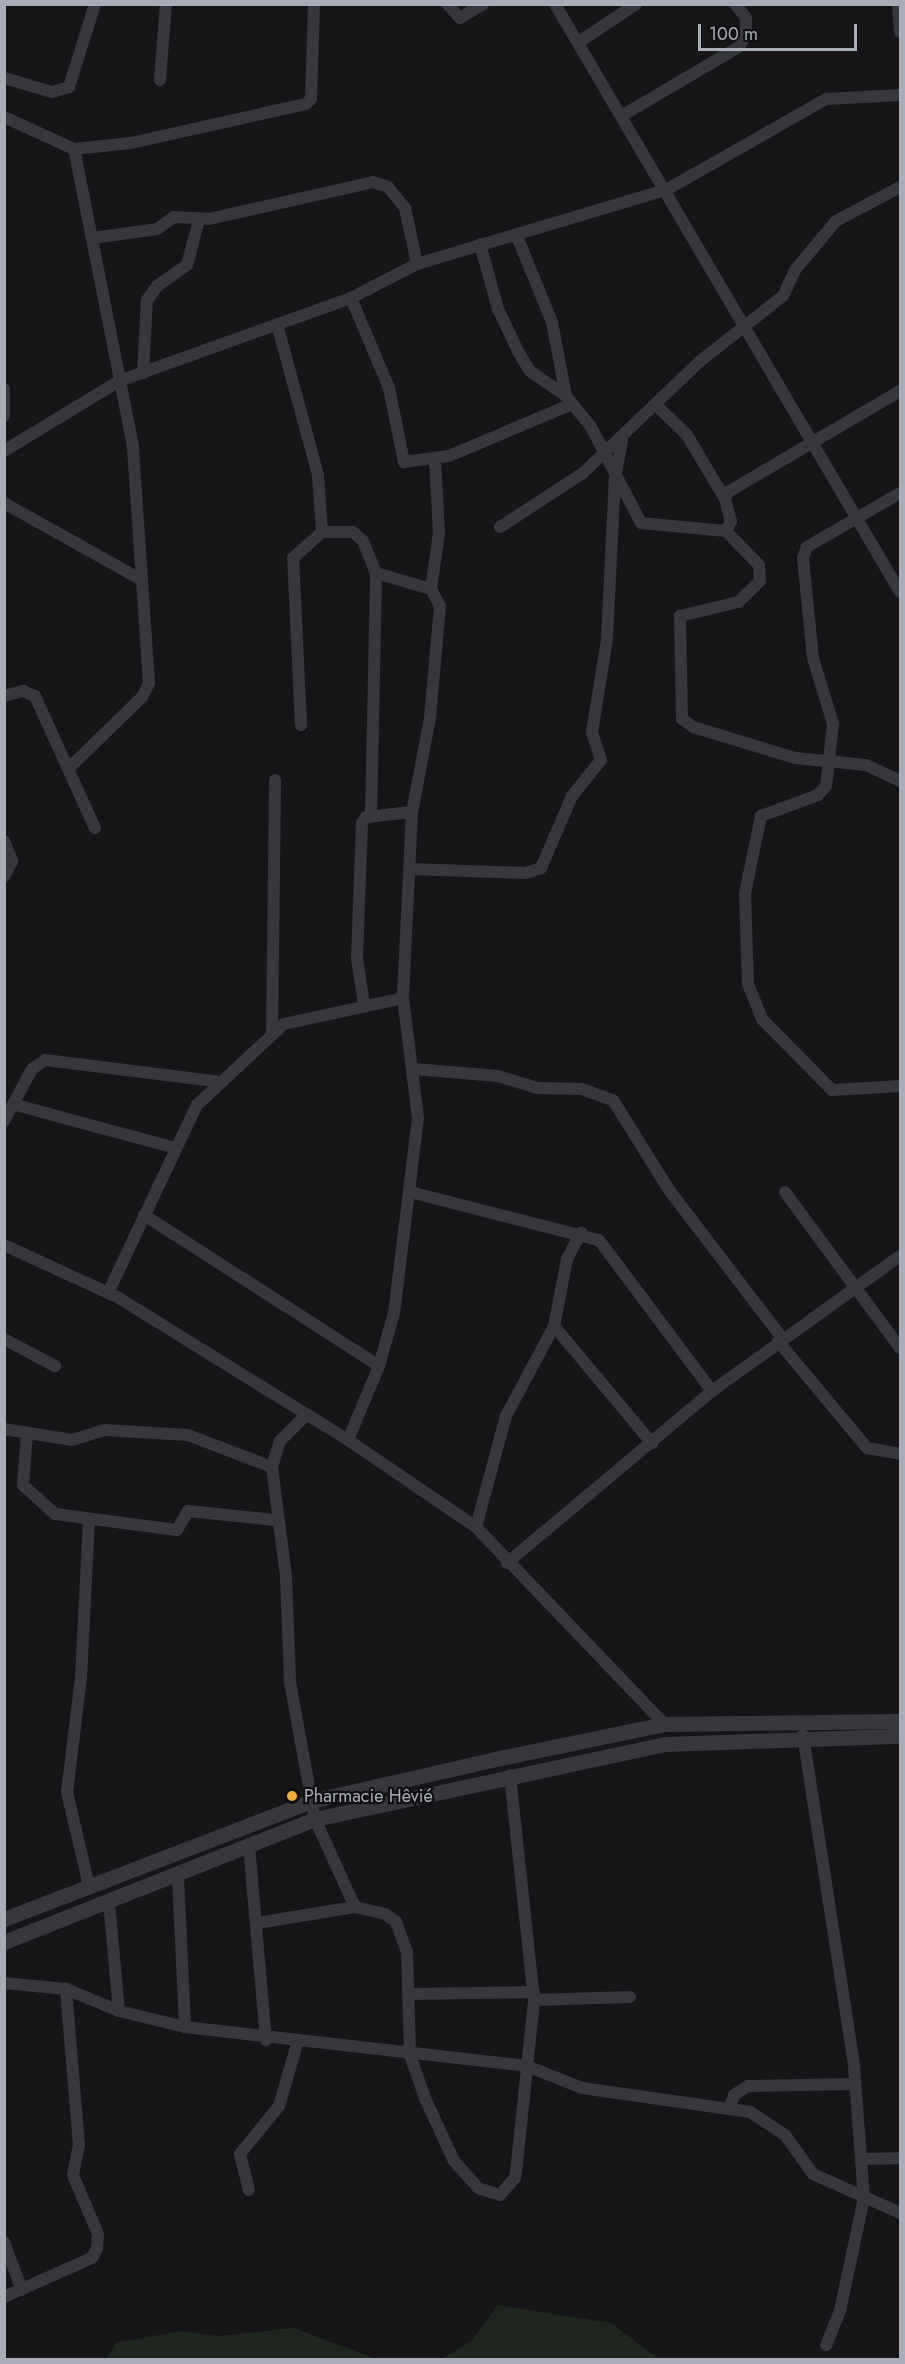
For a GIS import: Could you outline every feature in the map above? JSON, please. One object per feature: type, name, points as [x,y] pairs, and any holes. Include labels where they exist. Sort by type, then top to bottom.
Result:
[{"type":"street","points":[[4,78],[52,92],[69,87],[95,4]]},
{"type":"street","points":[[160,80],[166,4]]},
{"type":"street","points":[[4,117],[74,149],[131,143],[306,104],[311,99],[314,4]]},
{"type":"street","points":[[447,4],[460,18],[483,4]]},
{"type":"street","points":[[555,4],[623,115],[900,592]]},
{"type":"street","points":[[579,42],[636,4]]},
{"type":"street","points":[[623,115],[739,47],[746,35],[746,18],[735,4]]},
{"type":"street","points":[[898,4],[900,30]]},
{"type":"street","points":[[4,451],[119,381],[351,298],[417,264],[666,190],[826,99],[900,95]]},
{"type":"street","points":[[68,770],[142,697],[149,683],[137,476],[93,238],[74,149]]},
{"type":"street","points":[[93,238],[157,229],[174,217],[199,220],[373,182],[388,187],[405,208],[417,264]]},
{"type":"street","points":[[500,527],[622,441],[699,362],[783,296],[795,270],[836,221],[900,187]]},
{"type":"street","points":[[143,373],[147,300],[157,286],[187,265],[199,220]]},
{"type":"street","points":[[516,234],[552,322],[569,400],[604,455],[615,477],[649,528],[726,531],[759,566],[760,581],[738,603],[680,616],[682,719],[693,727],[795,758],[830,760],[883,770],[900,781]]},
{"type":"street","points":[[480,244],[498,309],[519,353],[530,371],[569,400]]},
{"type":"street","points":[[351,298],[388,388],[399,459],[435,458],[569,400]]},
{"type":"street","points":[[277,324],[318,476],[322,532]]},
{"type":"street","points":[[4,389],[4,416]]},
{"type":"street","points":[[725,499],[728,492],[900,391]]},
{"type":"street","points":[[657,406],[687,435],[725,499],[731,521],[726,531]]},
{"type":"street","points":[[410,869],[534,872],[551,854],[572,796],[595,772],[601,760],[592,732],[607,639],[615,477],[622,441]]},
{"type":"street","points":[[348,1440],[379,1366],[394,1313],[418,1118],[404,998],[412,812],[430,718],[440,606],[431,589],[439,533],[435,458]]},
{"type":"street","points":[[900,493],[807,547],[803,558],[813,658],[832,717],[830,760],[823,792],[769,810],[755,828],[745,893],[751,998],[769,1026],[832,1090],[900,1086]]},
{"type":"street","points":[[4,503],[142,580]]},
{"type":"street","points":[[301,725],[293,558],[322,532],[359,535],[376,573],[371,817]]},
{"type":"street","points":[[376,573],[431,589]]},
{"type":"street","points":[[4,696],[22,691],[34,696],[95,828]]},
{"type":"street","points":[[272,1033],[275,780]]},
{"type":"street","points":[[364,1005],[357,908],[362,823],[371,817],[412,812]]},
{"type":"street","points":[[4,841],[12,861],[4,877]]},
{"type":"street","points":[[108,1293],[197,1105],[272,1033],[295,1019],[404,998]]},
{"type":"street","points":[[4,1121],[16,1105],[32,1069],[50,1059],[221,1082]]},
{"type":"street","points":[[414,1070],[498,1076],[537,1088],[582,1089],[613,1100],[669,1190],[780,1340],[867,1448],[900,1454]]},
{"type":"street","points":[[16,1105],[175,1148]]},
{"type":"street","points":[[410,1192],[581,1233],[599,1240],[712,1391]]},
{"type":"street","points":[[785,1192],[900,1348]]},
{"type":"street","points":[[144,1215],[379,1366]]},
{"type":"street","points":[[476,1527],[506,1416],[554,1326],[567,1259],[581,1233]]},
{"type":"street","points":[[4,1245],[108,1293],[305,1416],[348,1440],[476,1527],[507,1563],[567,1618],[664,1724]]},
{"type":"street","points":[[507,1563],[712,1391],[900,1256]]},
{"type":"street","points":[[554,1326],[651,1443]]},
{"type":"street","points":[[4,1339],[55,1366]]},
{"type":"street","points":[[305,1416],[280,1441],[272,1467],[275,1520],[286,1578],[290,1682],[315,1819],[355,1907]]},
{"type":"street","points":[[4,1429],[78,1440],[104,1430],[188,1435],[272,1467]]},
{"type":"street","points":[[27,1434],[21,1479],[28,1495],[55,1514],[177,1530],[188,1511],[275,1520]]},
{"type":"street","points":[[89,1519],[81,1678],[67,1792],[89,1886]]},
{"type":"street","points":[[4,1919],[311,1801],[664,1724],[900,1720]]},
{"type":"street","points":[[803,1736],[854,2084],[864,2198],[840,2311],[826,2345]]},
{"type":"street","points":[[4,1942],[178,1877],[315,1819],[510,1775],[666,1744],[803,1736],[900,1736]]},
{"type":"street","points":[[257,1923],[355,1907],[386,1914],[404,1934],[410,2055],[446,2150],[478,2188],[494,2196],[515,2178],[534,1996],[510,1775]]},
{"type":"street","points":[[249,1846],[266,2040]]},
{"type":"street","points":[[178,1877],[185,2028]]},
{"type":"street","points":[[109,1902],[119,2011]]},
{"type":"street","points":[[4,1983],[66,1989],[119,2011],[185,2028],[297,2044],[526,2066],[582,2088],[730,2108],[759,2115],[786,2135],[813,2174],[900,2213]]},
{"type":"street","points":[[4,2297],[92,2258],[97,2248],[98,2234],[73,2175],[78,2145],[66,1989]]},
{"type":"street","points":[[408,1994],[630,1997]]},
{"type":"street","points":[[249,2190],[240,2154],[279,2106],[297,2044]]},
{"type":"street","points":[[730,2108],[734,2095],[748,2086],[854,2084]]},
{"type":"street","points":[[861,2159],[900,2158]]},
{"type":"street","points":[[4,2242],[22,2290]]},
{"type":"shaded area","points":[[498,2305],[611,2323],[659,2359],[442,2359],[471,2341]]},
{"type":"shaded area","points":[[294,2328],[376,2359],[106,2359],[116,2343],[180,2331],[219,2336]]},
{"type":"place","name":"Pharmacie Hêvié","points":[[292,1796]]}]
